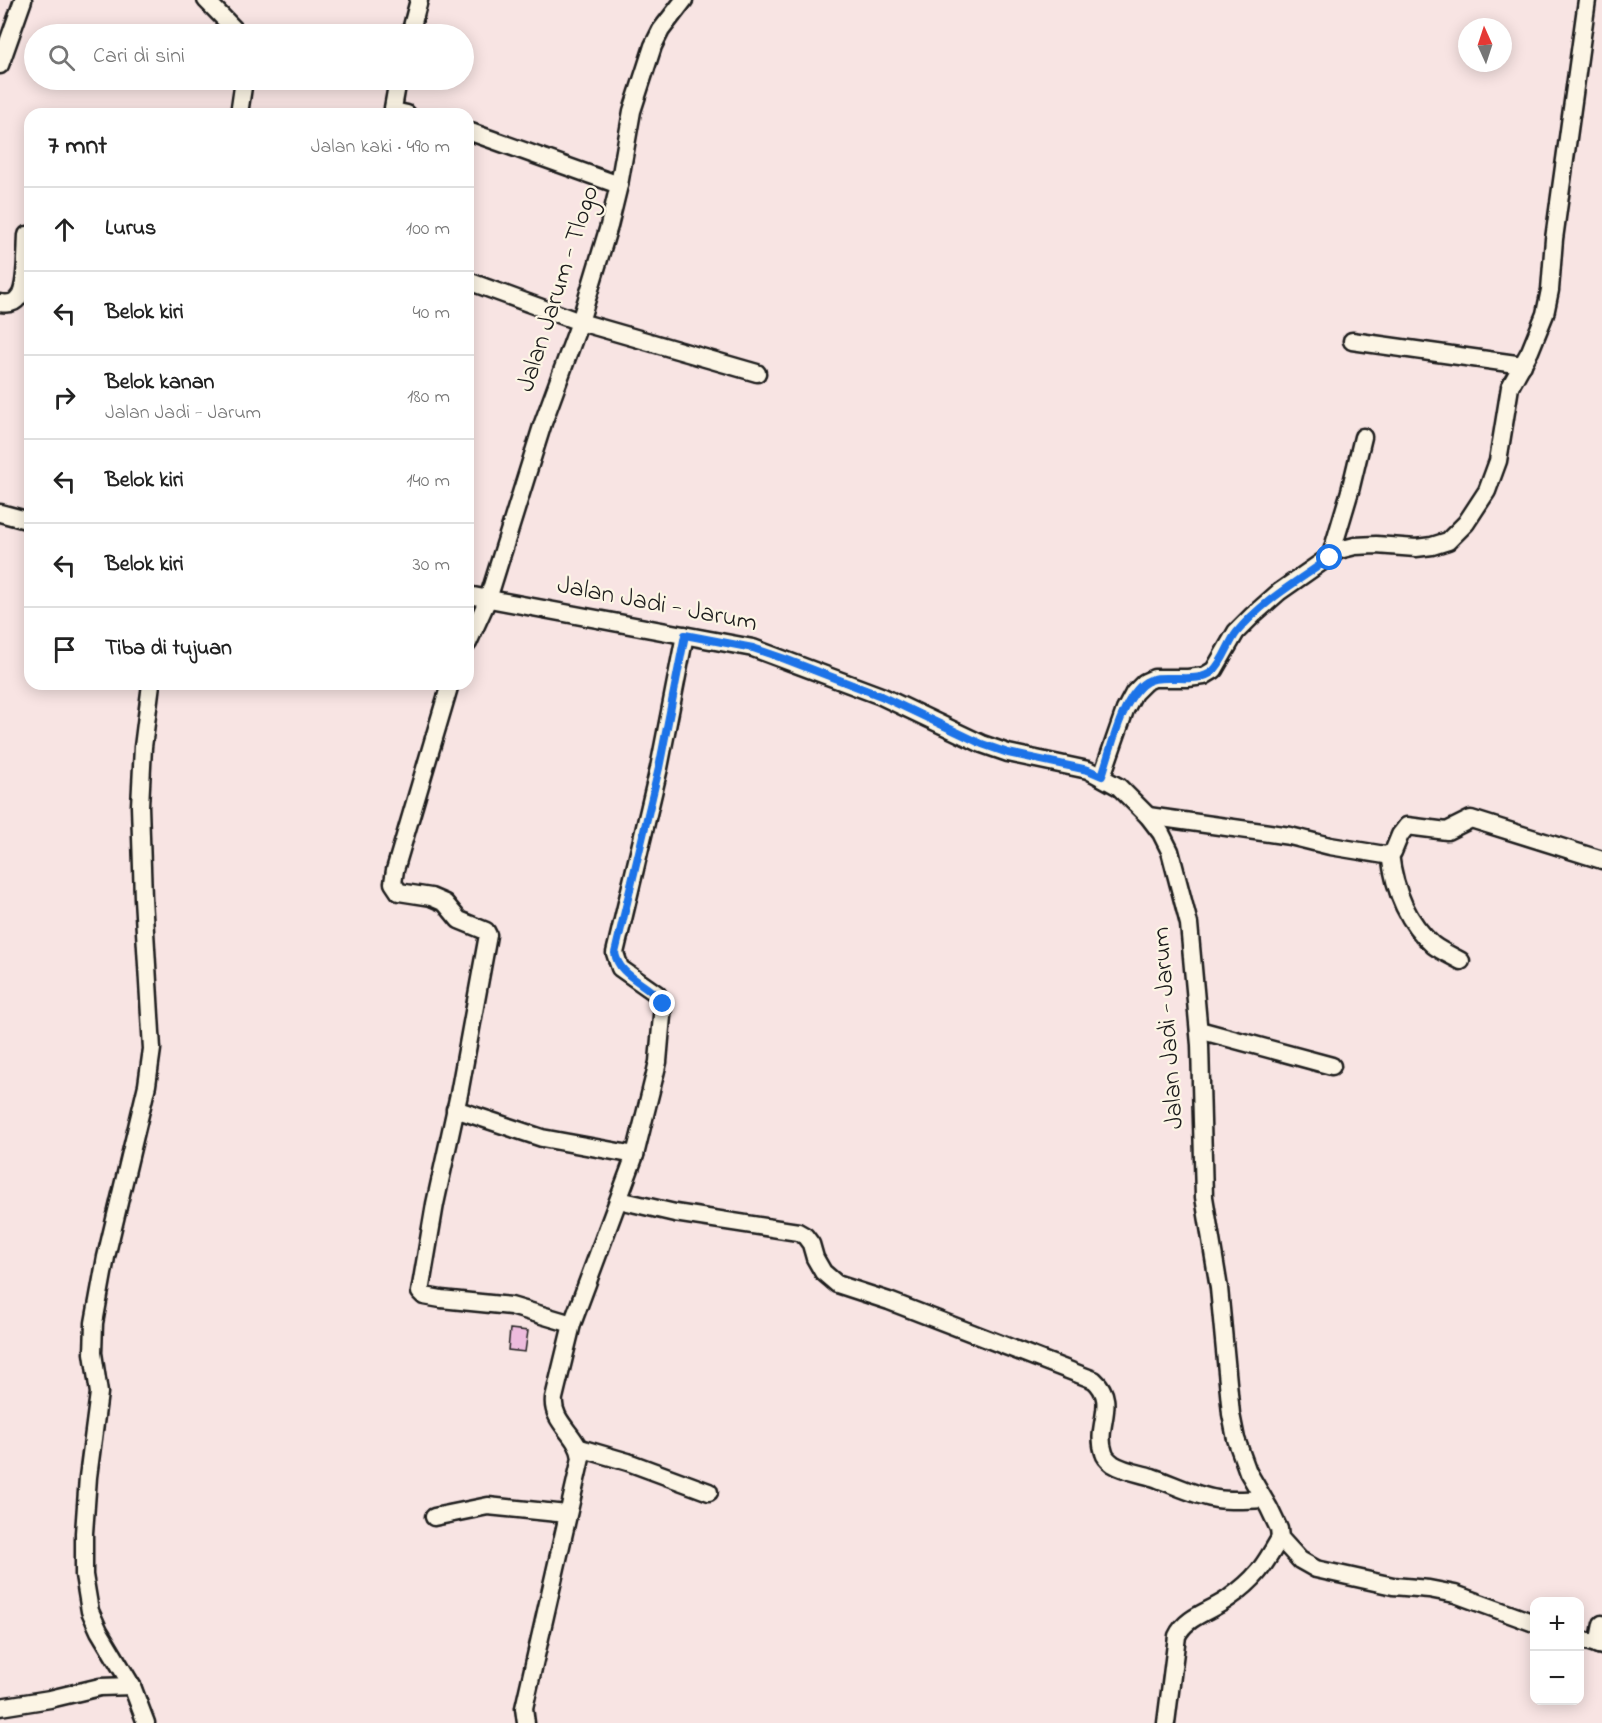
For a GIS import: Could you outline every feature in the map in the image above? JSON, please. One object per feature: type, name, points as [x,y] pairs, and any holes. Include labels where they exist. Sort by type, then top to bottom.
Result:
[{"type":"street","points":[[0,65],[23,0]]},
{"type":"street","points":[[207,0],[230,24]]},
{"type":"street","points":[[413,24],[419,0]]},
{"type":"street","name":"Jalan Jarum - Tlogo","points":[[474,630],[488,599],[543,423],[580,322],[609,226],[632,111],[653,46],[661,30],[684,0]]},
{"type":"street","points":[[1102,776],[1125,710],[1134,693],[1146,682],[1154,678],[1204,676],[1214,670],[1236,632],[1253,615],[1279,592],[1339,550],[1355,546],[1416,548],[1432,546],[1448,541],[1466,523],[1493,479],[1502,444],[1508,394],[1545,314],[1587,0]]},
{"type":"street","points":[[240,108],[243,90]]},
{"type":"street","points":[[393,108],[396,90]]},
{"type":"street","points":[[474,133],[619,185]]},
{"type":"street","points":[[0,303],[12,303],[19,298],[23,289],[24,276]]},
{"type":"street","points":[[474,282],[580,322],[757,373]]},
{"type":"street","points":[[1352,341],[1523,364]]},
{"type":"street","points":[[1330,558],[1363,437]]},
{"type":"street","points":[[0,513],[24,519]]},
{"type":"street","name":"Jalan Jadi - Jarum","points":[[474,596],[753,648],[881,696],[982,744],[1017,755],[1088,770],[1119,787],[1148,816],[1161,833],[1170,851],[1184,902],[1193,958],[1198,1030],[1203,1197],[1221,1308],[1231,1414],[1236,1438],[1248,1472],[1279,1529],[1280,1538],[1300,1560],[1316,1569],[1394,1586],[1455,1594],[1530,1622]]},
{"type":"street","points":[[526,1723],[524,1708],[581,1458],[580,1448],[555,1415],[553,1407],[572,1324],[635,1155],[658,1062],[663,1004],[657,994],[620,968],[615,953],[659,768],[685,635]]},
{"type":"street","points":[[146,1723],[132,1686],[102,1637],[90,1611],[84,1575],[84,1533],[88,1477],[99,1393],[93,1353],[94,1323],[106,1257],[147,1085],[152,1050],[140,806],[142,747],[150,690]]},
{"type":"street","points":[[448,690],[393,883],[399,892],[431,897],[445,903],[459,920],[488,935],[420,1292],[424,1296],[441,1299],[511,1306],[572,1324]]},
{"type":"street","points":[[1148,816],[1290,836],[1377,855],[1394,852],[1403,828],[1407,826],[1447,831],[1471,819],[1602,860]]},
{"type":"street","points":[[1390,854],[1393,878],[1399,898],[1416,926],[1433,945],[1461,961]]},
{"type":"street","points":[[1198,1030],[1332,1066]]},
{"type":"street","points":[[455,1108],[542,1138],[635,1155]]},
{"type":"street","points":[[619,1200],[675,1214],[798,1232],[812,1244],[815,1258],[823,1272],[837,1284],[889,1301],[1094,1380],[1102,1387],[1107,1398],[1102,1423],[1102,1446],[1104,1456],[1113,1464],[1128,1471],[1216,1499],[1238,1501],[1263,1499]]},
{"type":"street","points":[[580,1448],[628,1462],[709,1492]]},
{"type":"street","points":[[434,1517],[488,1506],[567,1514]]},
{"type":"street","points":[[1166,1723],[1177,1636],[1181,1626],[1221,1604],[1249,1583],[1262,1570],[1280,1538]]},
{"type":"street","points":[[1584,1640],[1600,1646],[1602,1624]]},
{"type":"street","points":[[0,1707],[50,1699],[100,1687],[132,1686]]},
{"type":"building","points":[[510,1329],[528,1331],[525,1352],[508,1350]]},
{"type":"route","points":[[663,1004],[657,994],[620,968],[615,953],[659,768],[685,635],[753,648],[881,696],[982,744],[1008,753],[1088,770],[1102,776],[1125,710],[1134,693],[1154,678],[1204,676],[1214,670],[1236,632],[1253,615],[1279,592],[1330,558]]}]
